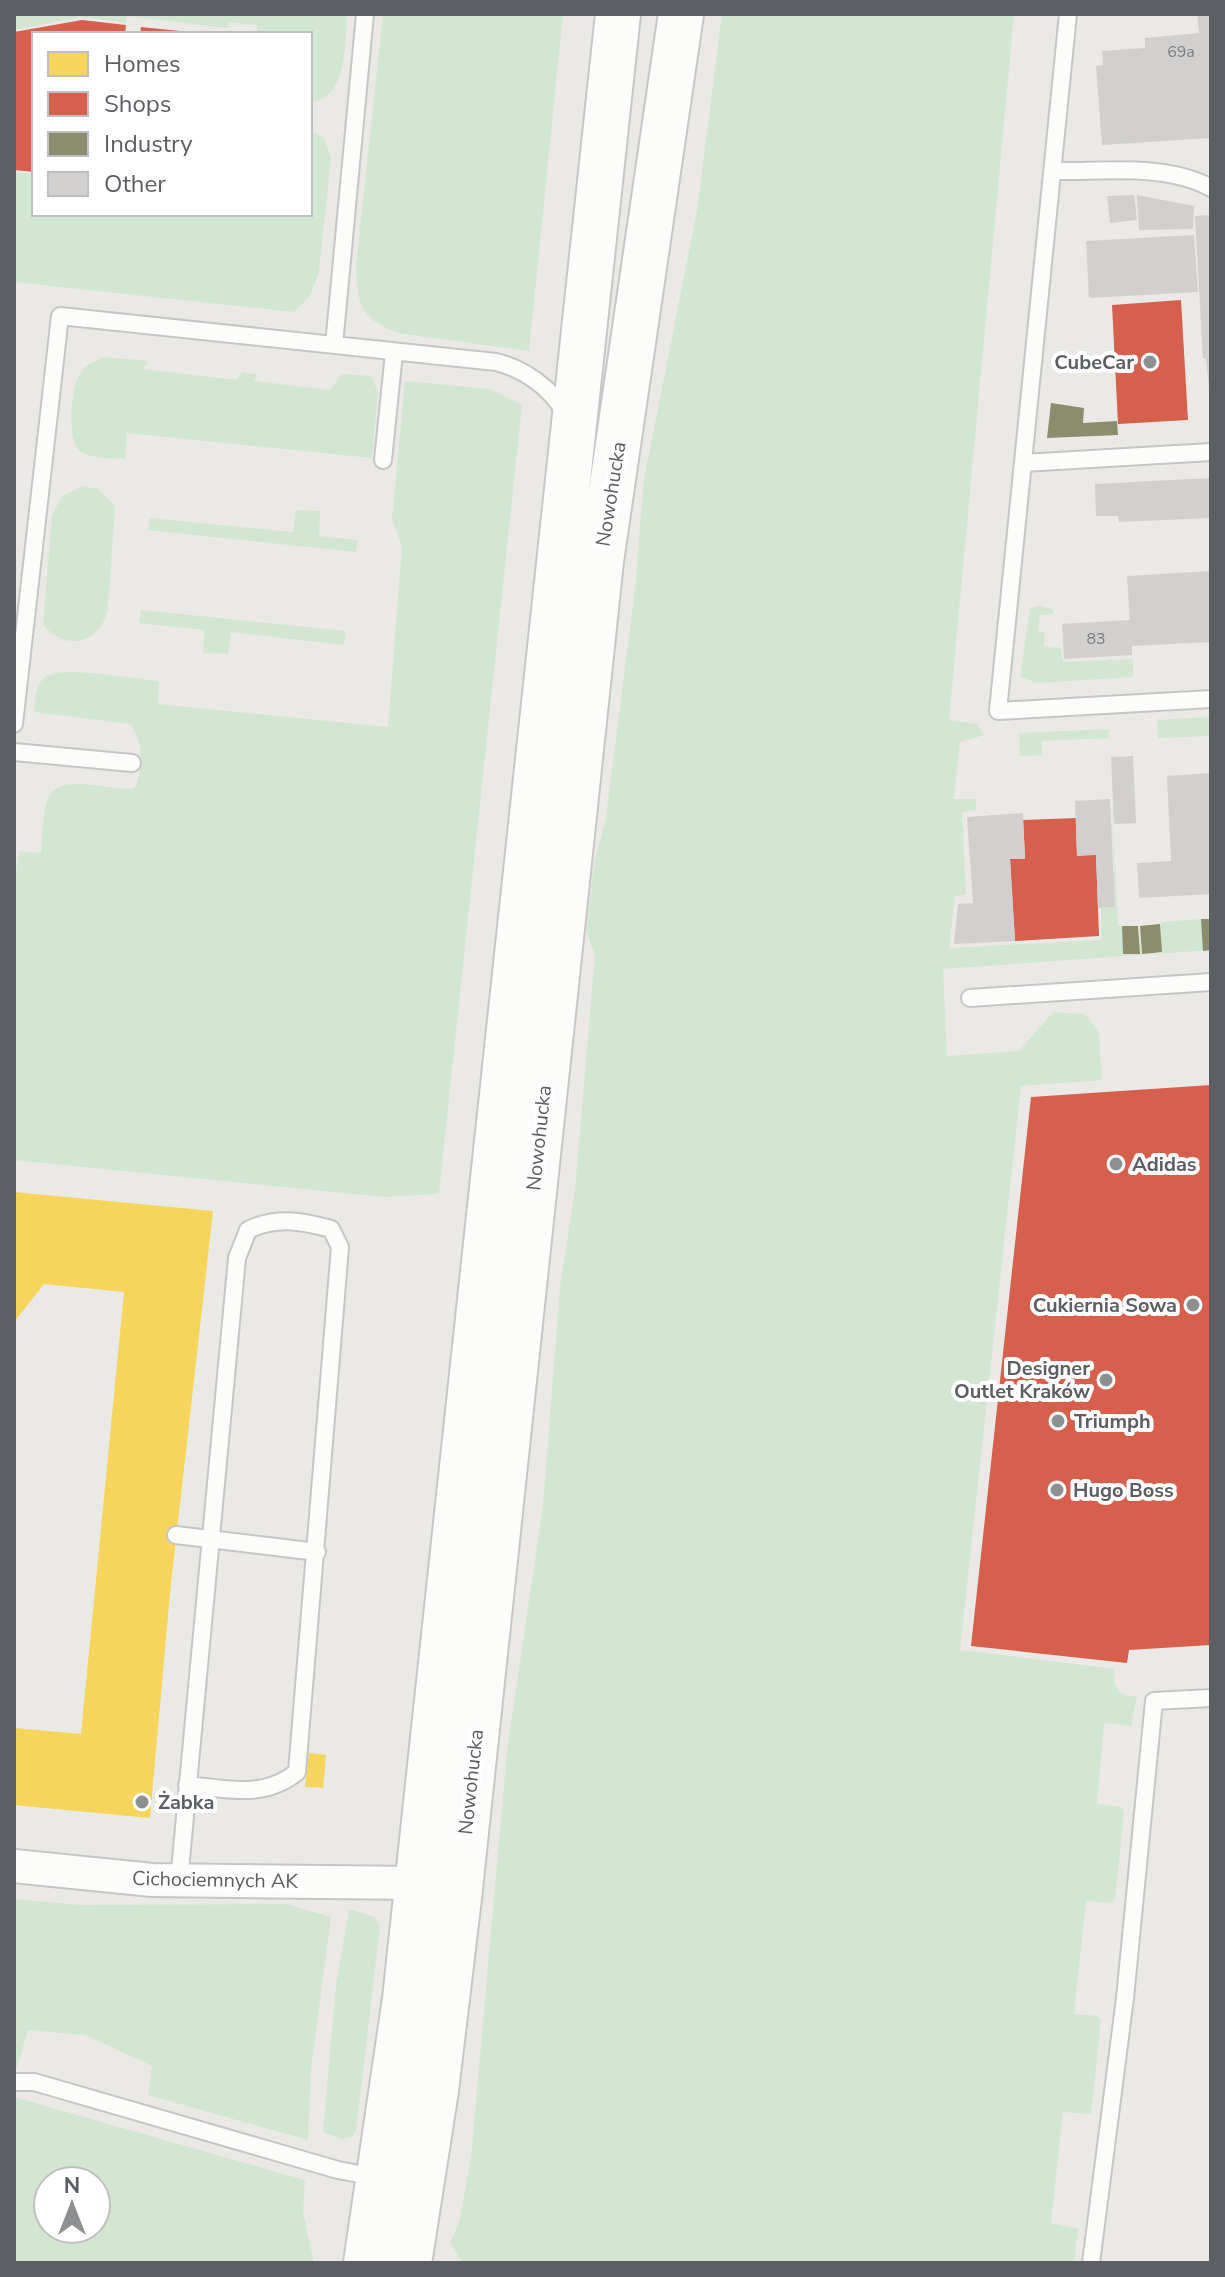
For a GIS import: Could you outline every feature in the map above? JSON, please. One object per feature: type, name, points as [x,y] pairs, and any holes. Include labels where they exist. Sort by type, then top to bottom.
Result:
[{"type":"main road","points":[[366,2263],[381,2178],[417,1883],[618,14]]},
{"type":"main road","name":"Nowohucka","points":[[409,2263],[434,2105],[454,1939],[601,561],[681,14]]},
{"type":"street","name":"Cichociemnych AK","points":[[14,1866],[45,1872],[179,1881],[417,1883]]},
{"type":"lane","points":[[334,345],[365,14]]},
{"type":"lane","points":[[1068,14],[998,711],[1211,699]]},
{"type":"lane","points":[[1053,171],[1175,175],[1211,188]]},
{"type":"lane","points":[[14,724],[60,316],[496,362],[516,369],[555,398],[568,422],[571,439]]},
{"type":"lane","points":[[383,460],[394,353]]},
{"type":"lane","points":[[1023,463],[1211,452]]},
{"type":"lane","points":[[14,752],[132,763]]},
{"type":"lane","points":[[970,998],[1211,982]]},
{"type":"lane","points":[[179,1881],[187,1785],[237,1258],[248,1230],[266,1221],[302,1221],[331,1229],[340,1247],[297,1772],[282,1784],[254,1792],[187,1785]]},
{"type":"lane","points":[[176,1535],[317,1552]]},
{"type":"lane","points":[[1091,2263],[1125,1998],[1154,1701],[1211,1698]]},
{"type":"lane","points":[[14,2082],[34,2082],[338,2170],[381,2178]]},
{"type":"green space","points":[[14,14],[347,14],[338,80],[323,98],[312,102],[312,32],[257,31],[257,25],[229,22],[228,28],[127,16],[126,23],[82,17],[14,30]]},
{"type":"green space","points":[[383,14],[563,14],[529,351],[398,333],[369,316],[360,300],[356,266]]},
{"type":"green space","points":[[722,14],[1014,14],[949,720],[977,724],[984,735],[960,742],[954,799],[976,799],[976,810],[962,812],[966,894],[955,896],[949,948],[1101,940],[1101,908],[1115,906],[1112,799],[1118,926],[1122,926],[1123,954],[1139,953],[1138,926],[1142,954],[1161,953],[1161,922],[1201,919],[1204,950],[943,969],[947,1056],[1019,1051],[1053,1012],[1085,1014],[1099,1033],[1102,1080],[1021,1086],[960,1650],[1115,1669],[1117,1690],[1125,1695],[1137,1696],[1131,1726],[1104,1723],[1097,1804],[1121,1807],[1124,1812],[1115,1900],[1110,1903],[1086,1901],[1074,2014],[1097,2016],[1101,2020],[1091,2114],[1063,2112],[1051,2223],[1078,2229],[1074,2263],[463,2263],[450,2243],[459,2222],[471,2158],[507,1751],[543,1505],[560,1287],[575,1189],[595,955],[586,931],[594,864],[606,817],[635,589],[644,479],[697,211]]},
{"type":"green space","points":[[312,131],[324,138],[331,158],[319,272],[310,296],[294,312],[14,282],[14,172],[32,174],[32,216],[312,216]]},
{"type":"green space","points":[[104,357],[148,361],[143,369],[236,380],[242,372],[258,375],[254,381],[330,390],[342,374],[371,376],[378,392],[372,458],[127,433],[125,459],[86,454],[76,446],[73,438],[71,415],[74,392],[81,372]]},
{"type":"green space","points":[[405,381],[490,389],[522,405],[439,1194],[385,1197],[14,1160],[14,892],[19,851],[41,853],[45,808],[49,796],[56,789],[76,784],[134,788],[141,764],[138,738],[130,724],[34,712],[39,684],[45,677],[66,672],[159,681],[158,704],[388,727],[402,546],[392,519]]},
{"type":"green space","points":[[83,486],[98,489],[115,506],[108,608],[104,620],[91,636],[72,641],[62,639],[43,624],[52,515],[62,496]]},
{"type":"green space","points":[[296,510],[320,511],[319,536],[358,540],[356,552],[148,530],[150,518],[293,532]]},
{"type":"green space","points":[[1030,608],[1053,609],[1053,614],[1040,615],[1038,631],[1045,632],[1044,647],[1061,648],[1063,662],[1133,659],[1133,677],[1036,683],[1020,676]]},
{"type":"green space","points":[[141,610],[346,631],[344,645],[231,632],[228,654],[203,653],[204,630],[139,623]]},
{"type":"green space","points":[[1211,717],[1211,736],[1158,738],[1157,720]]},
{"type":"green space","points":[[1109,729],[1109,738],[1042,741],[1042,755],[1020,756],[1019,733]]},
{"type":"green space","points":[[14,1899],[79,1905],[286,1904],[331,1917],[311,2069],[308,2140],[148,2095],[152,2066],[85,2035],[28,2030],[17,2067],[14,2067]]},
{"type":"green space","points":[[349,1909],[374,1917],[380,1927],[356,2131],[352,2137],[342,2139],[323,2132],[336,1985]]},
{"type":"green space","points":[[14,2097],[305,2180],[303,2212],[314,2263],[14,2263]]},
{"type":"building: Homes","points":[[14,1192],[213,1211],[170,1593],[150,1818],[14,1805],[14,1728],[81,1734],[124,1292],[44,1284],[14,1322]]},
{"type":"building: Homes","points":[[309,1753],[326,1755],[323,1788],[305,1787]]},
{"type":"building: Shops","points":[[82,20],[126,25],[125,32],[32,32],[32,172],[14,170],[14,32]]},
{"type":"building: Shops","points":[[141,27],[190,32],[140,32]]},
{"type":"building: Shops","name":"CubeCar","points":[[1181,300],[1188,420],[1118,424],[1112,305]]},
{"type":"building: Shops","points":[[1076,818],[1077,856],[1096,854],[1099,936],[1015,941],[1010,859],[1025,859],[1023,820]]},
{"type":"building: Shops","name":"Designer Outlet Kraków","points":[[1211,1085],[1211,1645],[1129,1650],[1127,1663],[971,1646],[1031,1097]]},
{"type":"building: Industry","points":[[1051,403],[1084,408],[1083,423],[1117,421],[1118,435],[1047,438]]},
{"type":"building: Industry","points":[[1201,919],[1211,919],[1211,950],[1203,951]]},
{"type":"building: Industry","points":[[1160,924],[1162,952],[1142,954],[1140,926]]},
{"type":"building: Industry","points":[[1122,926],[1138,926],[1140,954],[1123,954]]},
{"type":"building: Other","points":[[1197,14],[1211,14],[1211,138],[1102,145],[1096,66],[1103,65],[1102,51],[1145,48],[1145,38],[1199,33]]},
{"type":"building: Other","points":[[1134,195],[1137,220],[1110,223],[1107,196]]},
{"type":"building: Other","points":[[1137,195],[1194,206],[1193,229],[1139,230]]},
{"type":"building: Other","points":[[1211,215],[1209,388],[1206,358],[1203,359],[1195,216]]},
{"type":"building: Other","points":[[1194,235],[1198,292],[1089,298],[1086,241]]},
{"type":"building: Other","points":[[1211,478],[1211,518],[1119,522],[1118,516],[1096,516],[1095,484]]},
{"type":"building: Other","points":[[1211,571],[1211,642],[1132,646],[1132,655],[1064,659],[1062,624],[1130,620],[1127,576]]},
{"type":"building: Other","points":[[1133,756],[1136,823],[1114,824],[1111,757]]},
{"type":"building: Other","points":[[1211,773],[1211,894],[1139,898],[1137,863],[1171,861],[1167,776]]},
{"type":"building: Other","points":[[1110,799],[1115,907],[1098,908],[1096,855],[1077,856],[1075,801]]},
{"type":"building: Other","points":[[1023,813],[1025,859],[1010,859],[1015,941],[954,944],[958,904],[973,903],[967,817]]},
{"type":"place","name":"CubeCar","points":[[1150,362]]},
{"type":"place","name":"Adidas","points":[[1116,1164]]},
{"type":"place","name":"Cukiernia Sowa","points":[[1193,1305]]},
{"type":"place","name":"Designer Outlet Kraków","points":[[1106,1380]]},
{"type":"place","name":"Triumph","points":[[1058,1421]]},
{"type":"place","name":"Hugo Boss","points":[[1057,1490]]},
{"type":"place","name":"Żabka","points":[[142,1802]]}]
